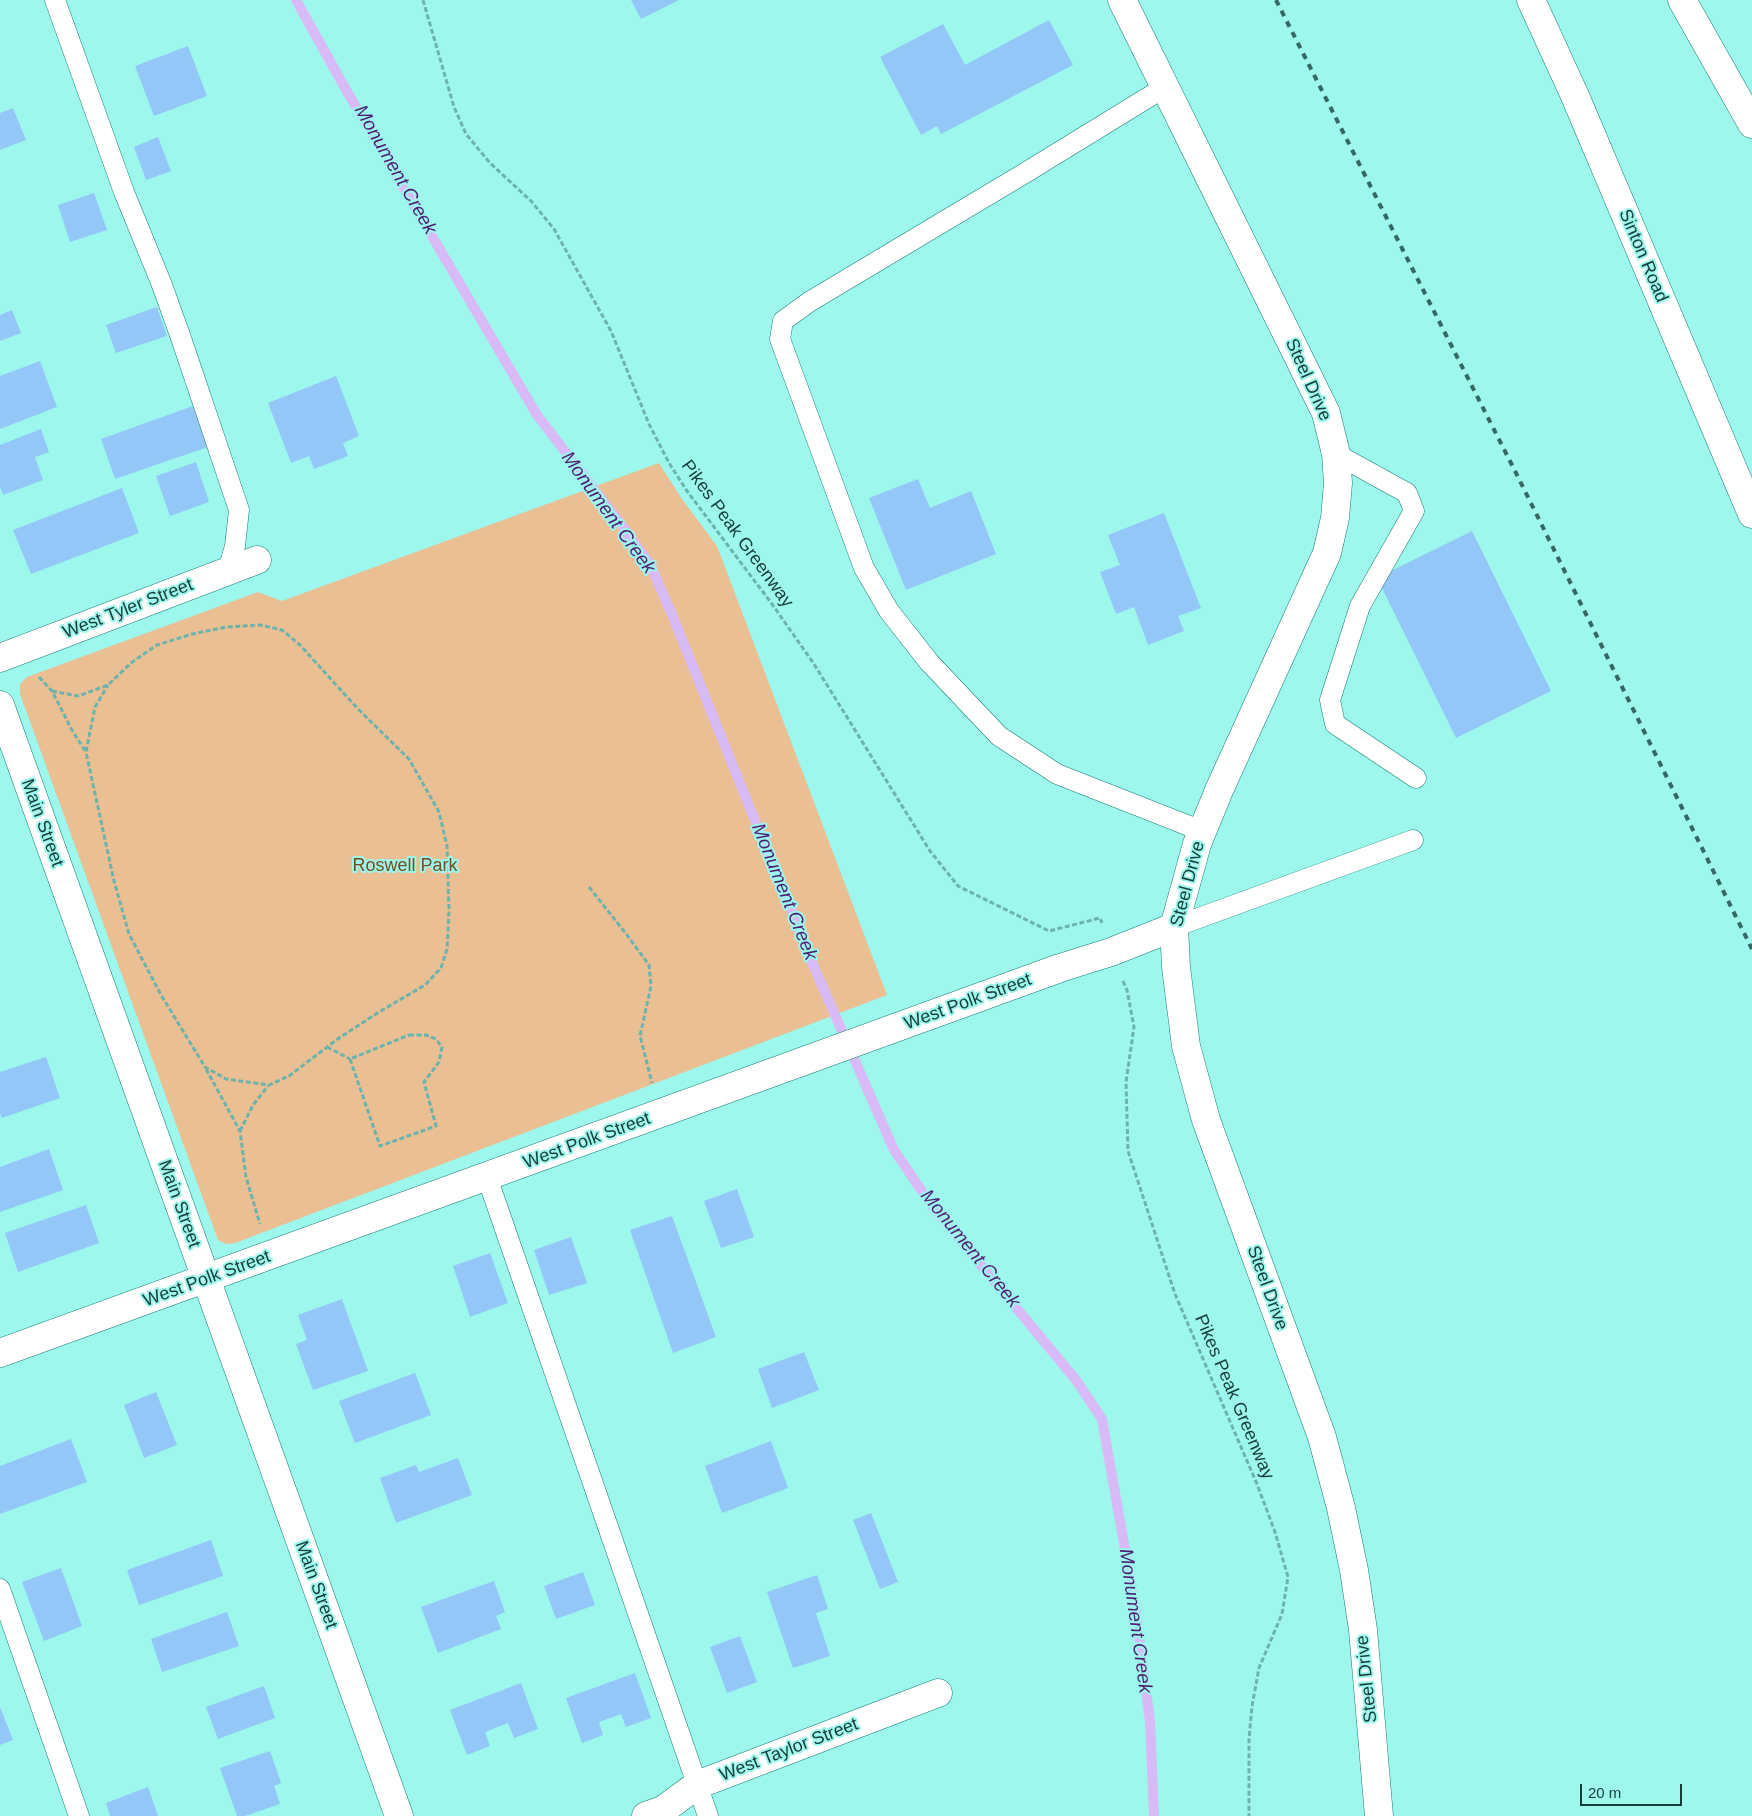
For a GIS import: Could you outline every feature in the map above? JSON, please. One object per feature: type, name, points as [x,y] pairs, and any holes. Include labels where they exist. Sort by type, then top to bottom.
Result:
[{"type":"main road","name":"Steel Drive","points":[[1122,0],[1326,414],[1336,454],[1338,484],[1336,518],[1327,553],[1202,831],[1174,927],[1177,976],[1186,1046],[1198,1093],[1206,1120],[1322,1437],[1341,1508],[1354,1570],[1363,1630],[1380,1816]]},
{"type":"main road","name":"Sinton Road","points":[[1532,0],[1575,96],[1752,514]]},
{"type":"main road","points":[[1682,0],[1752,124]]},
{"type":"main road","name":"West Tyler Street","points":[[8,656],[256,560]]},
{"type":"main road","name":"Main Street","points":[[0,705],[399,1816]]},
{"type":"main road","name":"West Polk Street","points":[[0,1353],[206,1280],[1060,968],[1112,952],[1174,927]]},
{"type":"main road","name":"West Taylor Street","points":[[646,1816],[663,1810],[697,1785],[938,1693]]},
{"type":"lane","points":[[55,0],[124,192],[162,285],[239,510],[235,546],[228,571]]},
{"type":"lane","points":[[1165,87],[809,302],[783,321],[780,339],[864,568],[889,611],[929,662],[999,736],[1057,774],[1202,831]]},
{"type":"lane","points":[[1336,454],[1407,493],[1414,511],[1360,606],[1330,700],[1335,724],[1416,778]]},
{"type":"lane","points":[[1174,927],[1413,840]]},
{"type":"lane","points":[[487,1177],[708,1816]]},
{"type":"lane","points":[[0,1588],[80,1816]]},
{"type":"path","name":"Pikes Peak Greenway","points":[[423,0],[454,107],[466,134],[490,162],[532,201],[554,229],[611,331],[650,424],[669,463],[687,491],[772,604],[814,664],[930,851],[958,886],[1049,931],[1100,918]]},
{"type":"path","points":[[86,752],[96,707],[108,685],[131,663],[157,645],[192,634],[227,627],[261,625],[282,630],[300,645],[358,709],[409,760],[439,812],[447,846],[449,911],[447,949],[440,968],[425,985],[378,1012],[289,1076],[269,1085],[253,1105],[240,1131]]},
{"type":"path","points":[[8,656],[52,691],[73,732],[86,752],[114,881],[130,934],[161,995],[205,1067],[240,1131],[246,1177],[270,1256]]},
{"type":"path","points":[[52,691],[78,696],[108,685]]},
{"type":"path","points":[[589,887],[649,966],[651,986],[640,1036],[660,1114]]},
{"type":"path","name":"Pikes Peak Greenway","points":[[1127,990],[1134,1027],[1126,1082],[1128,1151],[1175,1294],[1257,1484],[1275,1532],[1288,1577],[1282,1614],[1259,1668],[1252,1706],[1249,1739],[1249,1816]]},
{"type":"path","points":[[327,1047],[350,1059],[380,1146],[436,1126],[424,1082],[439,1062],[442,1047],[436,1039],[426,1035],[409,1035],[350,1059]]},
{"type":"path","points":[[205,1067],[226,1079],[269,1085]]},
{"type":"green space","name":"Roswell Park","points":[[659,463],[682,499],[717,546],[887,995],[235,1243],[226,1244],[218,1240],[20,694],[20,684],[27,677],[258,592],[282,601]]},
{"type":"building","points":[[631,0],[679,0],[641,19]]},
{"type":"building","points":[[1049,20],[1073,65],[941,134],[937,126],[921,135],[880,57],[943,24],[965,65]]},
{"type":"building","points":[[188,46],[207,96],[154,116],[135,66]]},
{"type":"building","points":[[13,108],[26,140],[0,150],[0,113]]},
{"type":"building","points":[[158,137],[171,171],[146,180],[134,147]]},
{"type":"building","points":[[94,193],[107,230],[70,242],[58,205]]},
{"type":"building","points":[[157,307],[167,336],[116,353],[106,325]]},
{"type":"building","points":[[12,310],[21,333],[0,341],[0,315]]},
{"type":"building","points":[[40,361],[57,407],[0,429],[0,376]]},
{"type":"building","points":[[336,376],[359,436],[343,443],[348,456],[314,469],[309,456],[291,463],[268,403]]},
{"type":"building","points":[[193,406],[208,447],[115,479],[101,439]]},
{"type":"building","points":[[41,429],[49,452],[35,457],[43,480],[3,495],[0,487],[0,445]]},
{"type":"building","points":[[196,462],[209,502],[170,516],[156,476]]},
{"type":"building","points":[[918,479],[930,508],[971,491],[996,554],[906,590],[869,498]]},
{"type":"building","points":[[122,488],[139,533],[31,574],[13,530]]},
{"type":"building","points":[[1164,513],[1201,608],[1178,616],[1184,631],[1148,645],[1134,607],[1116,614],[1100,572],[1120,565],[1108,535]]},
{"type":"building","points":[[1472,531],[1551,691],[1456,738],[1377,578]]},
{"type":"building","points":[[46,1057],[60,1098],[2,1118],[0,1113],[0,1072]]},
{"type":"building","points":[[49,1149],[63,1190],[0,1212],[0,1167]]},
{"type":"building","points":[[737,1189],[754,1237],[721,1248],[704,1201]]},
{"type":"building","points":[[86,1205],[99,1243],[18,1272],[5,1233]]},
{"type":"building","points":[[672,1216],[716,1337],[673,1353],[630,1230]]},
{"type":"building","points":[[571,1237],[587,1283],[549,1295],[534,1250]]},
{"type":"building","points":[[490,1253],[508,1303],[470,1317],[453,1266]]},
{"type":"building","points":[[342,1299],[368,1371],[313,1390],[296,1344],[307,1340],[298,1315]]},
{"type":"building","points":[[804,1352],[819,1390],[772,1408],[758,1369]]},
{"type":"building","points":[[415,1373],[431,1415],[355,1443],[339,1401]]},
{"type":"building","points":[[156,1392],[177,1445],[144,1458],[124,1405]]},
{"type":"building","points":[[71,1439],[87,1482],[0,1514],[0,1466]]},
{"type":"building","points":[[771,1441],[788,1488],[722,1513],[705,1466]]},
{"type":"building","points":[[458,1458],[472,1495],[396,1523],[380,1478],[416,1465],[419,1472]]},
{"type":"building","points":[[871,1513],[898,1582],[880,1589],[853,1520]]},
{"type":"building","points":[[211,1540],[223,1576],[139,1605],[127,1570]]},
{"type":"building","points":[[61,1568],[82,1626],[44,1641],[22,1582]]},
{"type":"building","points":[[583,1572],[595,1605],[556,1619],[544,1586]]},
{"type":"building","points":[[817,1575],[828,1609],[816,1613],[830,1656],[793,1668],[767,1592]]},
{"type":"building","points":[[494,1581],[505,1612],[496,1616],[501,1629],[438,1653],[421,1607]]},
{"type":"building","points":[[227,1612],[239,1646],[162,1672],[151,1639]]},
{"type":"building","points":[[740,1636],[757,1682],[727,1693],[710,1647]]},
{"type":"building","points":[[635,1673],[651,1718],[626,1727],[621,1714],[599,1722],[603,1735],[582,1743],[566,1698]]},
{"type":"building","points":[[521,1683],[538,1729],[514,1738],[508,1723],[485,1732],[490,1746],[467,1755],[450,1710]]},
{"type":"building","points":[[264,1686],[275,1718],[218,1739],[206,1707]]},
{"type":"building","points":[[0,1707],[13,1740],[0,1745]]},
{"type":"building","points":[[270,1751],[281,1783],[274,1786],[280,1804],[245,1816],[237,1816],[220,1768]]},
{"type":"building","points":[[148,1787],[158,1816],[110,1816],[106,1803]]},
{"type":"waterway","name":"Monument Creek","points":[[296,0],[345,88],[537,415],[650,564],[814,967],[894,1150],[932,1206],[1076,1380],[1102,1419],[1135,1606],[1150,1721],[1154,1816]]},
{"type":"railway","points":[[1276,0],[1513,467],[1752,949]]}]
